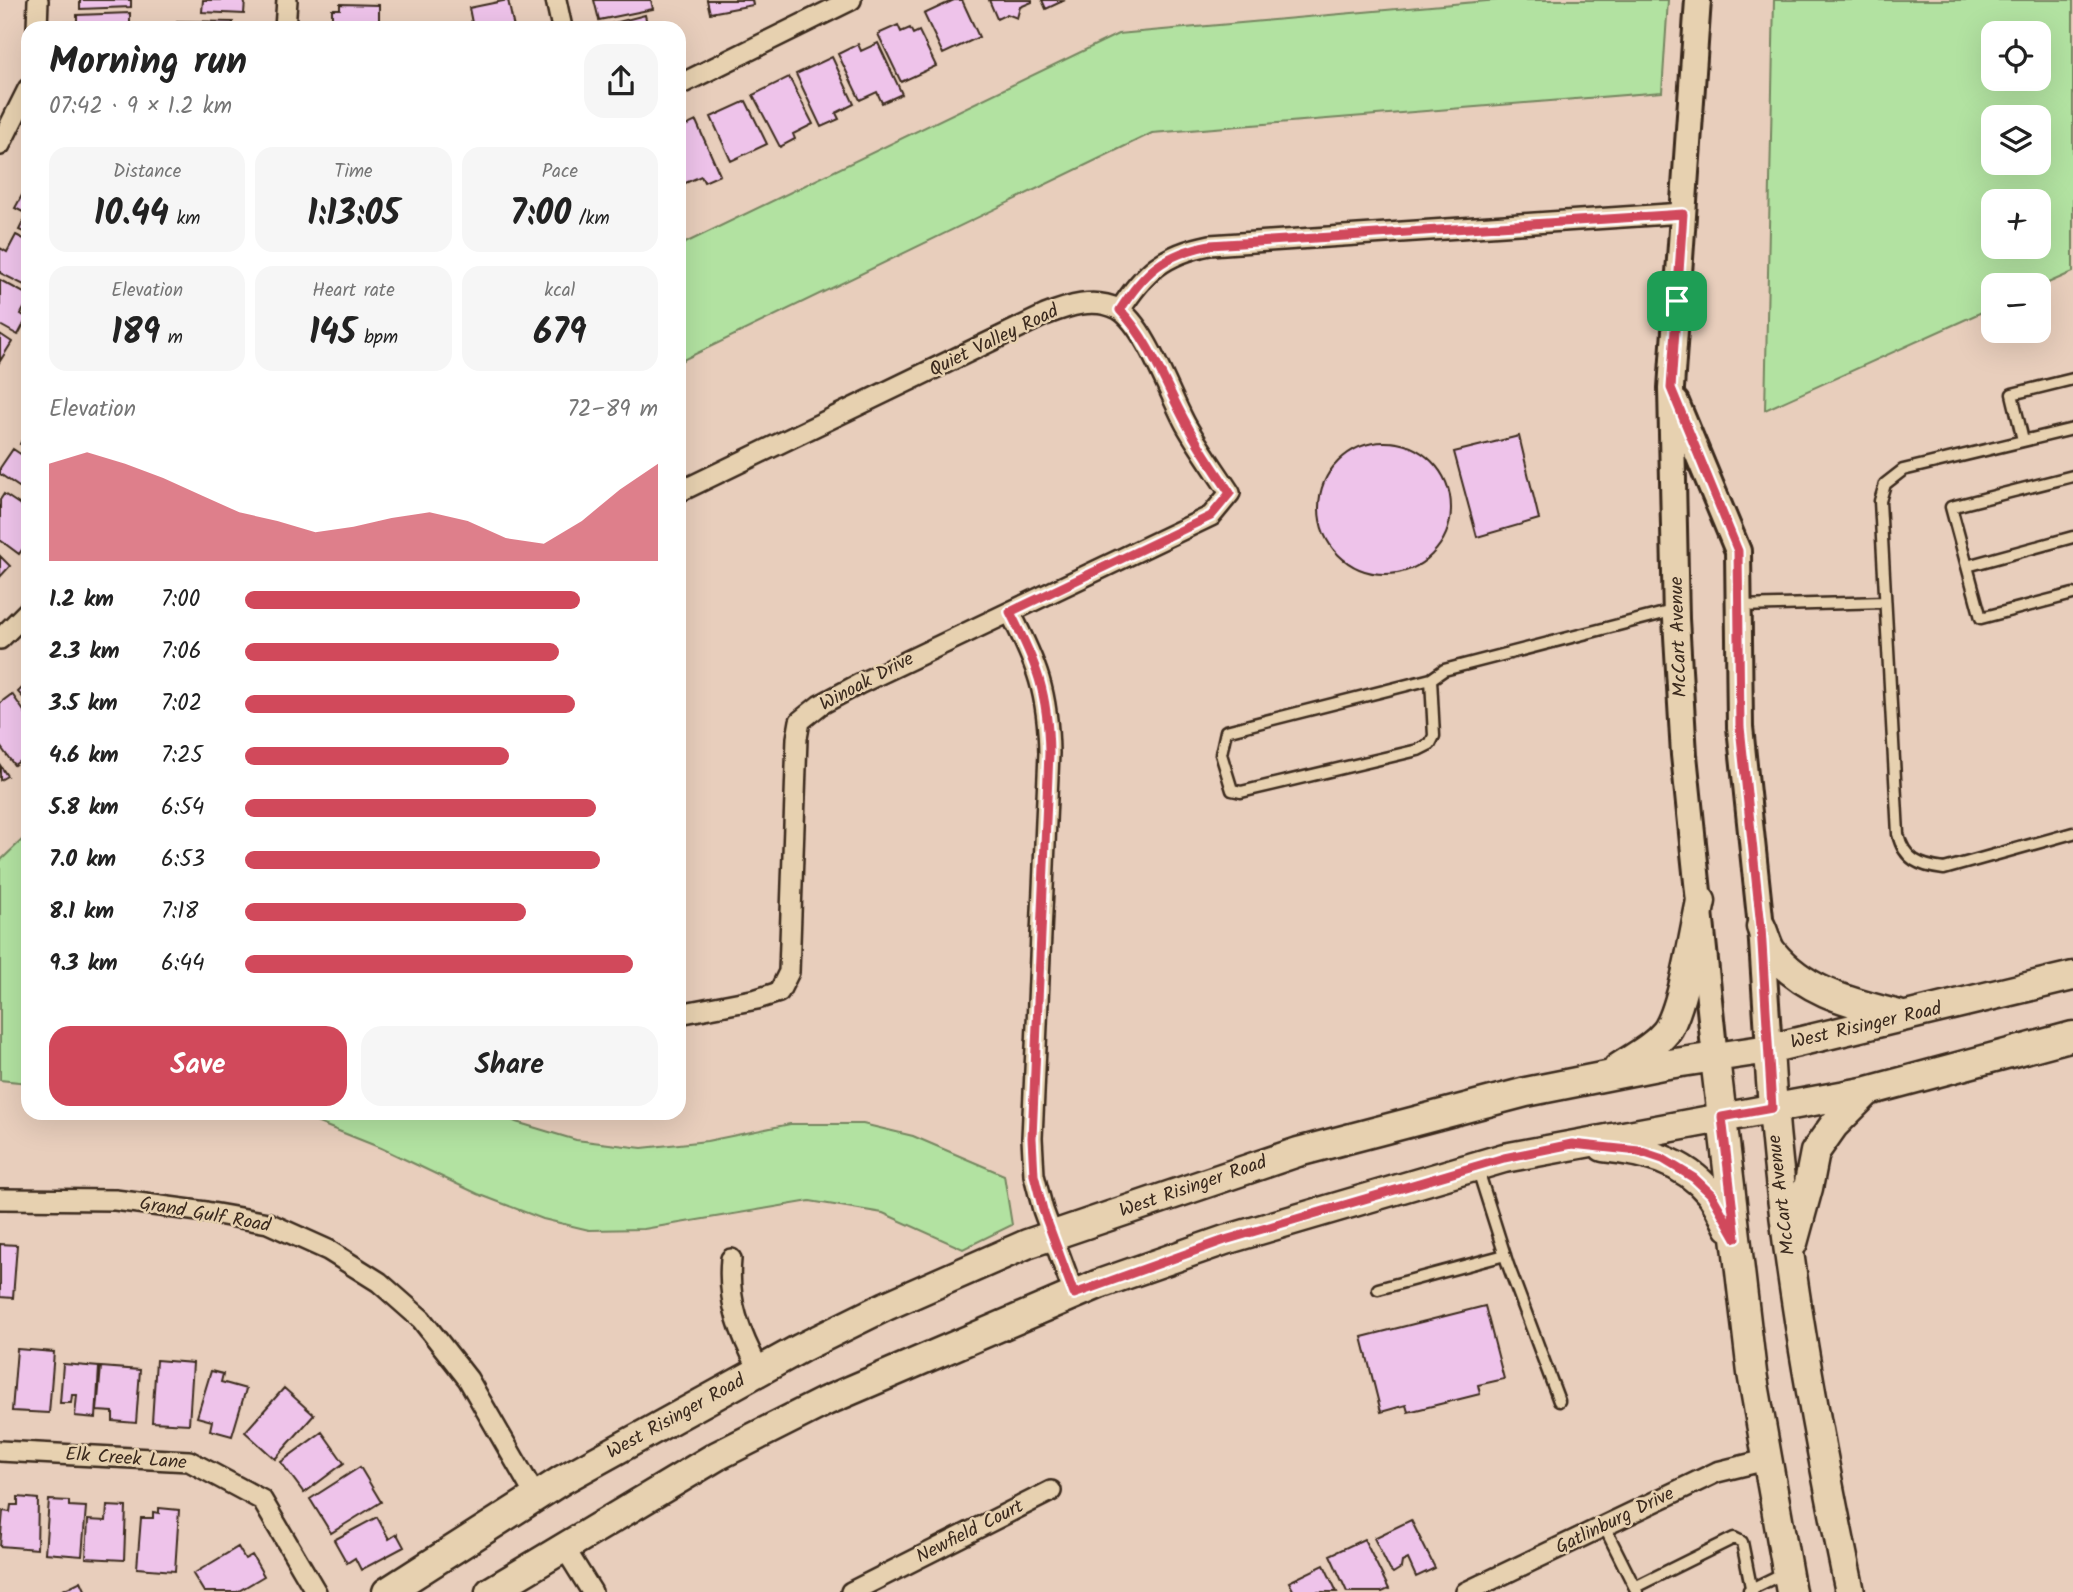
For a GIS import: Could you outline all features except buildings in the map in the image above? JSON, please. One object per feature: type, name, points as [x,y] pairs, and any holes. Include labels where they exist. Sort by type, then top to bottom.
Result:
[{"type":"main road","points":[[1604,1077],[1652,1046],[1666,1032],[1676,1014],[1701,901]]},
{"type":"main road","points":[[1761,927],[1771,951],[1801,980],[1837,999],[1905,1017]]},
{"type":"main road","name":"West Risinger Road","points":[[387,1592],[562,1480],[760,1371],[886,1306],[1027,1244],[1298,1152],[1526,1092],[1769,1049],[2073,976]]},
{"type":"main road","points":[[491,1592],[717,1457],[826,1401],[1074,1294],[1225,1240],[1504,1158],[1868,1091],[2073,1036]]},
{"type":"main road","name":"McCart Avenue","points":[[1769,1049],[1772,1108],[1790,1256],[1833,1511],[1850,1592]]},
{"type":"main road","name":"McCart Avenue","points":[[1716,1058],[1752,1373],[1788,1582]]},
{"type":"main road","points":[[1790,1256],[1815,1152],[1834,1125],[1868,1091]]},
{"type":"main road","points":[[1572,1144],[1639,1151],[1663,1159],[1694,1178],[1711,1194],[1736,1238]]},
{"type":"street","points":[[37,21],[38,0]]},
{"type":"street","points":[[286,21],[287,0]]},
{"type":"street","points":[[556,0],[560,21]]},
{"type":"street","points":[[686,81],[819,7],[850,0]]},
{"type":"street","name":"McCart Avenue","points":[[1698,0],[1671,388],[1676,610],[1684,755],[1716,1058]]},
{"type":"street","points":[[0,145],[21,103]]},
{"type":"street","points":[[1120,310],[1145,275],[1165,259],[1188,249],[1210,245],[1683,214]]},
{"type":"street","name":"Quiet Valley Road","points":[[686,489],[1045,315],[1070,305],[1088,303],[1107,305],[1120,310]]},
{"type":"street","name":"Winoak Drive","points":[[686,1013],[779,992],[789,972],[797,738],[800,721],[820,705],[859,684],[1211,516],[1230,493],[1185,423],[1148,348],[1132,322],[1120,310]]},
{"type":"street","name":"McCart Avenue","points":[[1671,388],[1738,551],[1740,727],[1761,927],[1769,1049]]},
{"type":"street","points":[[1010,612],[1043,687],[1049,718],[1032,1138],[1034,1175],[1052,1236],[1074,1294]]},
{"type":"street","points":[[0,639],[21,618]]},
{"type":"street","name":"Grand Gulf Road","points":[[0,1199],[115,1200],[206,1212],[268,1223],[328,1251],[379,1282],[421,1319],[468,1379],[536,1497]]},
{"type":"street","points":[[731,1259],[729,1280],[733,1307],[742,1338],[760,1371]]},
{"type":"street","name":"Elk Creek Lane","points":[[0,1451],[190,1461],[262,1500],[316,1592]]},
{"type":"street","name":"Gatlinburg Drive","points":[[1466,1592],[1717,1472],[1766,1460]]},
{"type":"street","name":"Newfield Court","points":[[851,1592],[1051,1491]]},
{"type":"street","points":[[564,1547],[592,1592]]},
{"type":"lane","points":[[2023,440],[2012,394],[2073,379]]},
{"type":"lane","points":[[2073,430],[1903,470],[1885,484],[1880,501],[1898,834],[1901,847],[1912,860],[1925,867],[1944,869],[2073,834]]},
{"type":"lane","points":[[2073,476],[1951,507],[1981,618],[2073,594]]},
{"type":"lane","points":[[1967,566],[2073,537]]},
{"type":"lane","points":[[1739,607],[1885,602]]},
{"type":"lane","points":[[1432,679],[1434,737],[1430,744],[1418,750],[1241,792],[1232,790],[1221,754],[1226,731],[1432,679],[1444,670],[1460,665],[1676,610]]},
{"type":"lane","points":[[1477,1166],[1505,1255],[1559,1401]]},
{"type":"lane","points":[[1378,1289],[1505,1255]]},
{"type":"lane","points":[[1604,1526],[1636,1590],[1734,1538],[1742,1542],[1750,1591],[1788,1582]]},
{"type":"green space","points":[[1498,0],[1668,0],[1662,92],[1152,133],[686,359],[686,243],[1118,34]]},
{"type":"green space","points":[[1774,0],[2073,0],[2073,272],[2051,282],[2051,273],[1981,273],[1981,312],[1765,410]]},
{"type":"green space","points":[[21,841],[21,1082],[0,1080],[0,861]]},
{"type":"green space","points":[[311,1120],[512,1120],[576,1140],[642,1148],[707,1141],[790,1124],[863,1124],[913,1136],[1004,1175],[1012,1225],[963,1249],[883,1213],[810,1201],[644,1229],[589,1230],[543,1219],[478,1194],[381,1148]]},
{"type":"route","points":[[1683,214],[1677,301],[1671,388],[1738,551],[1740,727],[1761,927],[1772,1108],[1722,1117],[1736,1238],[1711,1194],[1694,1178],[1663,1159],[1639,1151],[1572,1144],[1504,1158],[1225,1240],[1074,1294],[1043,1210],[1034,1175],[1032,1138],[1049,718],[1043,687],[1010,612],[1211,516],[1230,493],[1185,423],[1148,348],[1132,322],[1120,310],[1145,275],[1165,259],[1188,249],[1210,245],[1683,214]]}]
